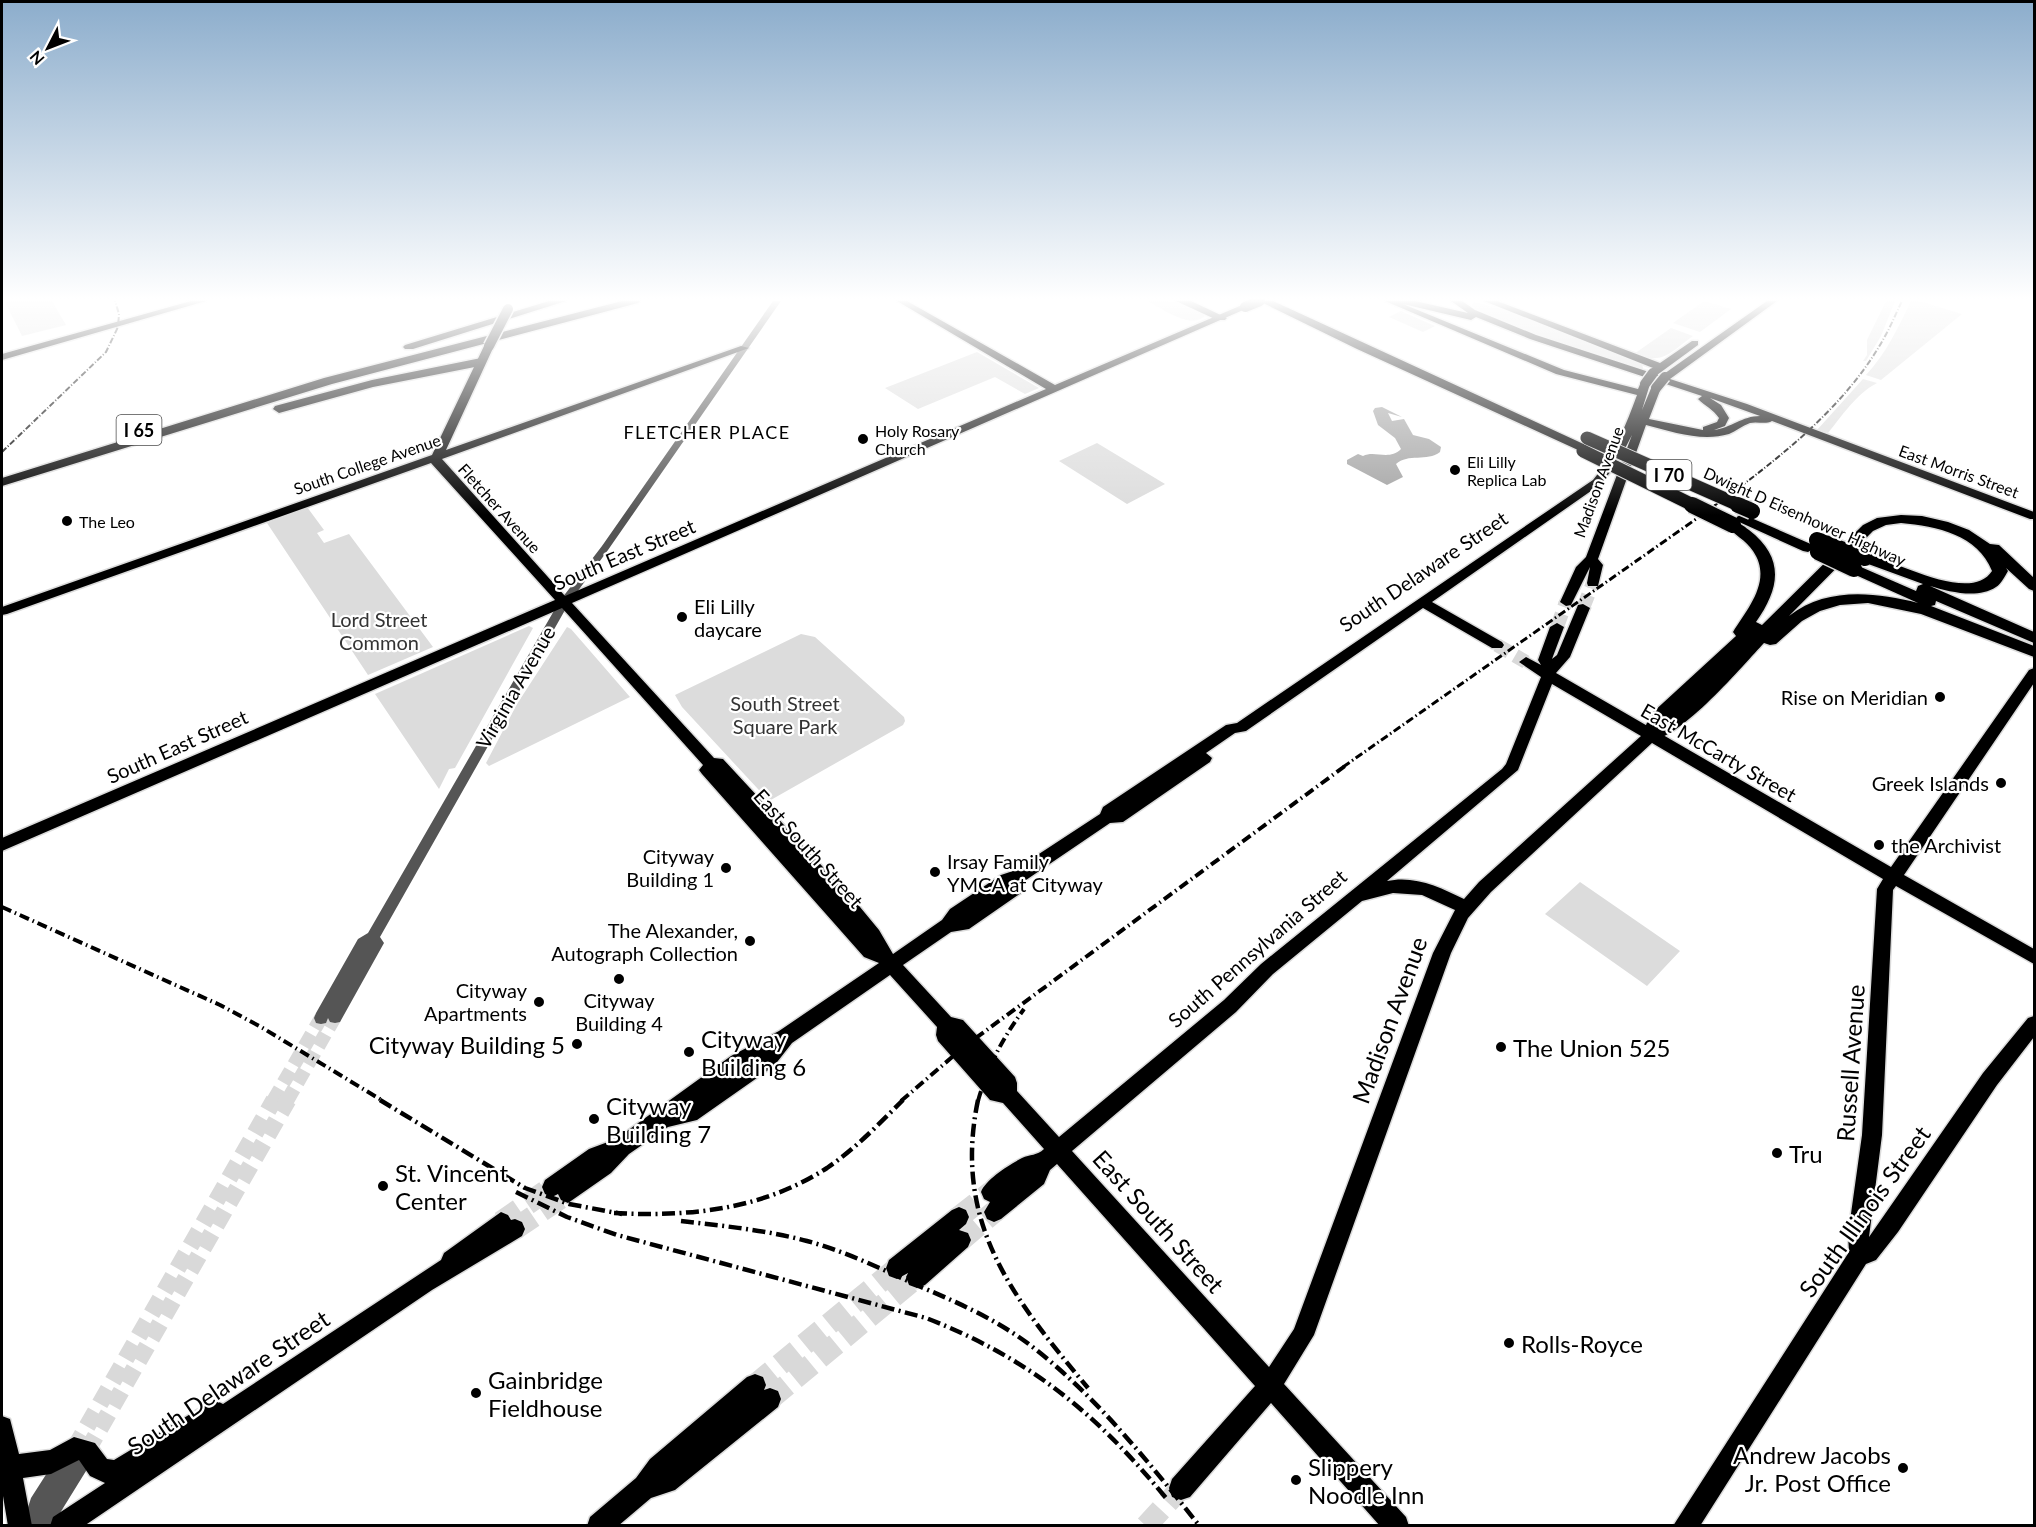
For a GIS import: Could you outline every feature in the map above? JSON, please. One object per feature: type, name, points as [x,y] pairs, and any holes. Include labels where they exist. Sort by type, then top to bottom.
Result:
[{"type":"highway","name":"I 65","points":[[6,471],[328,372]]},
{"type":"highway","name":"I 65","points":[[2,482],[362,372]]},
{"type":"highway","points":[[93,463],[372,372]]},
{"type":"highway","points":[[2,491],[316,398],[432,372]]},
{"type":"highway","points":[[460,372],[473,379]]},
{"type":"highway","points":[[1417,372],[1585,445],[1742,518],[1765,555],[1770,574],[1769,583],[1757,610],[1724,654]]},
{"type":"highway","name":"Dwight D Eisenhower Highway","points":[[1432,372],[1742,518],[1860,563],[2007,635],[2034,638]]},
{"type":"highway","points":[[1650,736],[1657,718],[1770,614],[1862,523],[1879,515],[1915,515],[1960,527],[1992,546],[2034,586]]},
{"type":"highway","points":[[1720,681],[1821,575],[1869,527],[1877,522],[1890,519],[1911,519],[1934,523],[1958,531],[1986,548],[1998,563],[2000,573],[1995,580],[1984,586],[1953,587],[1860,563]]},
{"type":"highway","points":[[1650,736],[1672,725],[1720,681],[1806,611],[1821,604],[1864,599],[1909,606],[2007,635],[2034,651]]},
{"type":"main road","name":"Fletcher Avenue","points":[[476,372],[435,461],[564,602]]},
{"type":"main road","name":"South College Avenue","points":[[2,611],[675,372]]},
{"type":"main road","points":[[1025,372],[1055,390]]},
{"type":"main road","name":"South East Street","points":[[2,845],[1096,372]]},
{"type":"main road","points":[[1561,372],[1643,388]]},
{"type":"main road","name":"East Morris Street","points":[[1624,372],[1872,456]]},
{"type":"main road","name":"East Morris Street","points":[[1637,372],[1743,406],[2034,516]]},
{"type":"main road","name":"Madison Avenue","points":[[1579,593],[1660,372]]},
{"type":"main road","name":"Madison Avenue","points":[[1621,446],[1643,388],[1660,372]]},
{"type":"main road","points":[[1644,419],[1698,429],[1710,428],[1722,423],[1724,416],[1717,407],[1690,393]]},
{"type":"main road","points":[[1644,419],[1692,433],[1710,434],[1723,432],[1750,419],[1772,421]]},
{"type":"main road","name":"South Delaware Street","points":[[560,1190],[604,1166],[622,1147],[664,1118],[683,1101],[738,1062],[786,1037],[888,960],[948,924],[963,924],[1015,888],[1019,876],[1107,817],[1117,818],[1239,735],[1241,726],[1598,482],[1608,472],[1621,446]]},
{"type":"main road","name":"Madison Avenue","points":[[1589,562],[1597,565],[1593,583]]},
{"type":"main road","name":"Madison Avenue","points":[[1566,602],[1582,567],[1589,562]]},
{"type":"main road","name":"East South Street","points":[[564,602],[711,764],[718,763],[842,899],[881,945],[888,960],[946,1024],[945,1035],[997,1094],[1007,1094],[1059,1150],[1397,1526]]},
{"type":"main road","points":[[1423,602],[1497,645]]},
{"type":"main road","points":[[1552,668],[1563,657],[1583,608]]},
{"type":"main road","points":[[1552,668],[1571,617]]},
{"type":"main road","points":[[1552,668],[1545,660],[1557,627]]},
{"type":"main road","name":"East McCarty Street","points":[[1526,662],[1552,668],[1650,736],[2034,957]]},
{"type":"main road","name":"South Pennsylvania Street","points":[[993,1202],[1037,1177],[1041,1164],[1230,1006],[1267,969],[1507,773],[1514,766],[1552,668]]},
{"type":"main road","name":"Russell Avenue","points":[[1860,1254],[1858,1235],[1869,1168],[1880,1020],[1885,889],[2034,673]]},
{"type":"main road","name":"Madison Avenue","points":[[1181,1488],[1271,1386],[1291,1356],[1309,1322],[1445,947],[1466,908],[1485,887],[1650,736]]},
{"type":"main road","points":[[1354,896],[1393,886],[1416,887],[1436,893],[1466,908]]},
{"type":"main road","name":"South Illinois Street","points":[[1685,1526],[1860,1254],[1869,1253],[1897,1219],[2003,1059],[2034,1024]]},
{"type":"main road","points":[[897,1268],[959,1217]]},
{"type":"main road","name":"South Delaware Street","points":[[62,1526],[508,1226]]},
{"type":"main road","points":[[917,1277],[961,1240]]},
{"type":"main road","points":[[9,1466],[43,1465],[80,1450],[97,1468],[109,1473],[117,1472],[191,1425],[277,1382]]},
{"type":"main road","points":[[599,1526],[645,1487],[667,1482],[763,1392]]},
{"type":"main road","points":[[2,1427],[20,1526]]},
{"type":"street","name":"Virginia Avenue","points":[[328,1018],[377,943],[373,937],[564,602],[605,548],[727,372]]},
{"type":"street","points":[[32,1526],[38,1505],[80,1450]]},
{"type":"street","points":[[40,1526],[80,1450]]},
{"type":"green space","points":[[925,372],[1012,372],[1039,388],[1025,394],[995,377],[918,409],[885,388]]},
{"type":"green space","points":[[1868,372],[1890,372],[1881,380],[1866,375]]},
{"type":"green space","points":[[1863,379],[1877,383],[1856,399],[1828,433],[1817,430]]},
{"type":"green space","points":[[1097,443],[1165,484],[1127,504],[1059,461]]},
{"type":"green space","name":"Lord Street Common","points":[[307,507],[324,530],[317,533],[324,543],[349,534],[433,647],[368,675],[267,523]]},
{"type":"green space","points":[[529,626],[533,628],[455,768],[449,769],[439,789],[375,694]]},
{"type":"green space","points":[[567,627],[630,697],[489,766],[486,763],[517,704]]},
{"type":"green space","name":"South Street Square Park","points":[[801,634],[815,637],[904,717],[905,721],[903,725],[769,801],[682,707],[675,695]]},
{"type":"green space","points":[[1580,882],[1680,951],[1647,986],[1545,914]]},
{"type":"shaded area","points":[[1382,407],[1402,417],[1388,413],[1392,421],[1404,419],[1413,435],[1429,439],[1441,447],[1440,452],[1435,455],[1406,459],[1396,464],[1403,477],[1387,485],[1347,464],[1347,460],[1358,454],[1363,456],[1387,455],[1401,449],[1395,438],[1378,425],[1373,411],[1375,408]]},
{"type":"tunnel","points":[[1583,608],[1593,583]]},
{"type":"tunnel","points":[[1557,627],[1566,602]]},
{"type":"tunnel","points":[[1497,645],[1526,662]]},
{"type":"tunnel","points":[[287,1101],[335,1017]]},
{"type":"tunnel","points":[[273,1101],[321,1018]]},
{"type":"tunnel","points":[[74,1449],[274,1100]]},
{"type":"tunnel","points":[[87,1451],[288,1100]]},
{"type":"tunnel","points":[[501,1222],[552,1187]]},
{"type":"tunnel","points":[[959,1217],[991,1192]]},
{"type":"tunnel","points":[[515,1229],[568,1193]]},
{"type":"tunnel","points":[[961,1240],[994,1212]]},
{"type":"tunnel","points":[[755,1385],[897,1268]]},
{"type":"tunnel","points":[[770,1399],[917,1277]]},
{"type":"tunnel","points":[[1146,1526],[1181,1488]]},
{"type":"railway","points":[[2,452],[85,372]]},
{"type":"railway","points":[[1714,506],[1808,431],[1830,410],[1861,372]]},
{"type":"railway","points":[[1343,767],[1716,505]]},
{"type":"railway","points":[[901,1101],[965,1046],[1345,766]]},
{"type":"railway","points":[[2,907],[220,1005],[261,1027],[383,1101]]},
{"type":"railway","points":[[978,1101],[996,1053],[1024,1009]]},
{"type":"railway","points":[[380,1100],[525,1188],[569,1204],[617,1213]]},
{"type":"railway","points":[[617,1213],[697,1212],[751,1202],[777,1193],[802,1182],[837,1161],[867,1136],[903,1100]]},
{"type":"railway","points":[[978,1100],[972,1144],[974,1185],[982,1222],[996,1257],[1014,1290],[1036,1323],[1088,1388]]},
{"type":"railway","points":[[516,1192],[567,1217],[617,1235],[926,1318],[963,1334],[1029,1370],[1058,1391],[1113,1440],[1166,1498]]},
{"type":"railway","points":[[617,1213],[622,1214]]},
{"type":"railway","points":[[681,1221],[760,1231],[822,1245],[949,1299],[1004,1328],[1054,1364],[1098,1407],[1140,1452],[1198,1524]]},
{"type":"place","name":"Holy Rosary Church","points":[[863,439]]},
{"type":"place","name":"Eli Lilly Replica Lab","points":[[1455,470]]},
{"type":"place","name":"The Leo","points":[[67,521]]},
{"type":"place","name":"Eli Lilly daycare","points":[[682,617]]},
{"type":"place","name":"Rise on Meridian","points":[[1940,697]]},
{"type":"place","name":"Greek Islands","points":[[2001,783]]},
{"type":"place","name":"the Archivist","points":[[1879,845]]},
{"type":"place","name":"Cityway Building 1","points":[[726,868]]},
{"type":"place","name":"Irsay Family YMCA at Cityway","points":[[935,872]]},
{"type":"place","name":"The Alexander, Autograph Collection","points":[[750,941]]},
{"type":"place","name":"Cityway Building 4","points":[[619,979]]},
{"type":"place","name":"Cityway Apartments","points":[[539,1002]]},
{"type":"place","name":"Cityway Building 5","points":[[577,1044]]},
{"type":"place","name":"The Union 525","points":[[1501,1047]]},
{"type":"place","name":"Cityway Building 6","points":[[689,1052]]},
{"type":"place","name":"Cityway Building 7","points":[[594,1119]]},
{"type":"place","name":"Tru","points":[[1777,1153]]},
{"type":"place","name":"St. Vincent Center","points":[[383,1186]]},
{"type":"place","name":"Rolls-Royce","points":[[1509,1343]]},
{"type":"place","name":"Gainbridge Fieldhouse","points":[[476,1393]]},
{"type":"place","name":"Andrew Jacobs Jr. Post Office","points":[[1903,1468]]},
{"type":"place","name":"Slippery Noodle Inn","points":[[1296,1480]]},
{"type":"district","name":"FLETCHER PLACE","points":[[707,432]]}]
